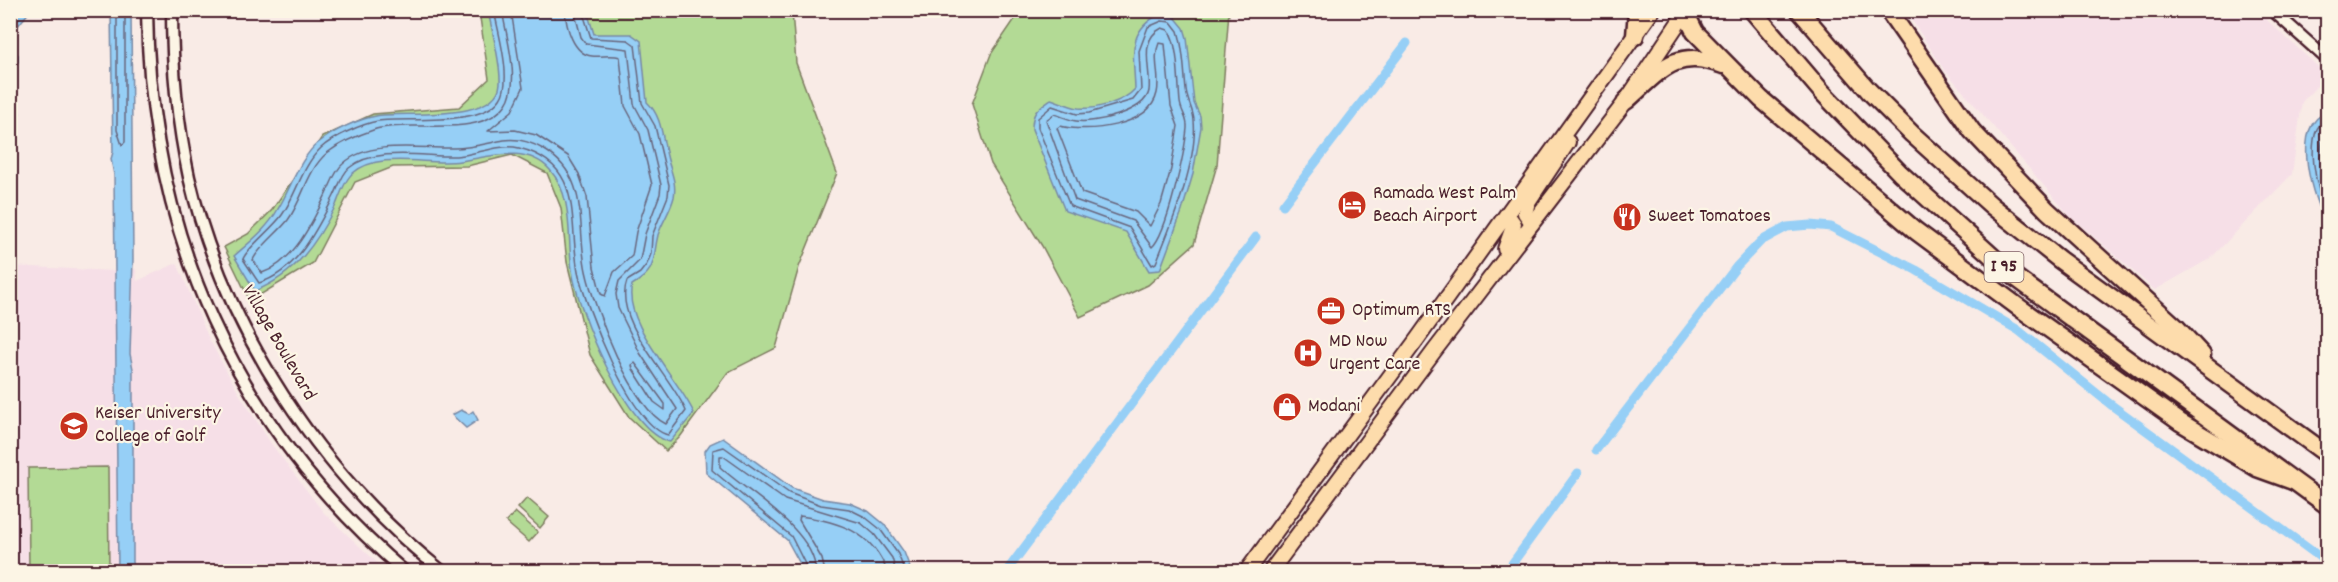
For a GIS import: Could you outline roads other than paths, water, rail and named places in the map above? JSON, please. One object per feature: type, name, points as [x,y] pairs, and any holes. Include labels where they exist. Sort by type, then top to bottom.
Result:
[{"type":"highway","points":[[1635,36],[1637,10]]},
{"type":"highway","name":"I 95","points":[[1752,10],[1822,92],[1900,173],[2015,277],[2328,506]]},
{"type":"highway","name":"I 95","points":[[1799,10],[1838,57],[1912,134],[1992,206],[2060,260],[2328,455]]},
{"type":"highway","points":[[1888,10],[1972,131],[2047,210],[2176,327],[2227,382]]},
{"type":"highway","points":[[1685,12],[1695,32],[1727,67],[1844,171],[1916,231],[2007,300],[2180,422],[2257,468],[2294,481]]},
{"type":"highway","points":[[1626,101],[1658,73],[1679,59],[1706,59],[1727,67]]},
{"type":"main road","points":[[1246,572],[1653,10]]},
{"type":"main road","points":[[1270,572],[1501,263],[1626,101],[1685,12]]},
{"type":"main road","points":[[1532,223],[1525,213],[1528,202],[1559,158],[1570,138],[1574,120]]},
{"type":"main road","points":[[1501,263],[1514,224],[1513,218],[1507,214]]},
{"type":"street","points":[[147,10],[148,75],[165,184],[192,270],[221,338],[263,412],[308,471],[368,539],[405,572]]},
{"type":"street","name":"Village Boulevard","points":[[172,10],[173,73],[190,178],[216,261],[235,308],[265,364],[328,456],[386,522],[443,572]]},
{"type":"street","points":[[2272,10],[2328,60]]},
{"type":"water","points":[[11,10],[30,11],[17,27],[11,30]]},
{"type":"water","points":[[111,11],[131,11],[133,259],[130,354],[133,369],[133,572],[118,571],[114,175],[111,159],[113,152]]},
{"type":"water","points":[[488,11],[587,11],[594,34],[631,34],[641,41],[647,102],[656,114],[661,127],[675,192],[658,235],[653,264],[640,280],[632,285],[631,300],[643,333],[694,413],[670,442],[654,433],[637,417],[607,368],[594,340],[576,289],[563,193],[550,170],[541,162],[530,157],[507,154],[448,162],[391,160],[364,166],[348,179],[329,219],[313,245],[282,276],[255,291],[234,256],[274,216],[306,157],[318,143],[331,134],[376,116],[467,110],[484,104],[495,96],[500,83],[500,75]]},
{"type":"water","points":[[1160,14],[1174,16],[1184,28],[1194,103],[1200,116],[1201,127],[1193,174],[1182,211],[1160,270],[1149,271],[1126,232],[1065,211],[1032,129],[1032,123],[1036,111],[1051,99],[1085,108],[1109,104],[1130,94],[1135,89],[1134,46],[1137,36],[1149,21]]},
{"type":"water","points":[[11,47],[18,55],[18,62],[13,66],[12,95],[19,116],[11,125]]},
{"type":"water","points":[[2327,112],[2327,226],[2311,182],[2307,148],[2309,132],[2316,120]]},
{"type":"water","points":[[461,410],[469,414],[473,411],[478,420],[466,428],[452,415]]},
{"type":"water","points":[[723,438],[792,488],[823,499],[850,503],[868,511],[884,524],[914,571],[804,571],[787,540],[706,473],[705,451],[710,444]]},
{"type":"waterway","points":[[1283,205],[1407,43]]},
{"type":"waterway","points":[[1596,450],[1737,266],[1761,241],[1787,227],[1810,225],[1831,227],[1916,270],[2018,330],[2110,404],[2328,563]]},
{"type":"waterway","points":[[1006,572],[1256,237]]},
{"type":"waterway","points":[[1506,572],[1578,473]]},
{"type":"place","name":"Ramada West Palm Beach Airport","points":[[1352,205]]},
{"type":"place","name":"Sweet Tomatoes","points":[[1627,217]]},
{"type":"place","name":"Optimum RTS","points":[[1331,311]]},
{"type":"place","name":"MD Now Urgent Care","points":[[1308,353]]},
{"type":"place","name":"Modani","points":[[1287,407]]},
{"type":"place","name":"Keiser University College of Golf","points":[[74,426]]}]
